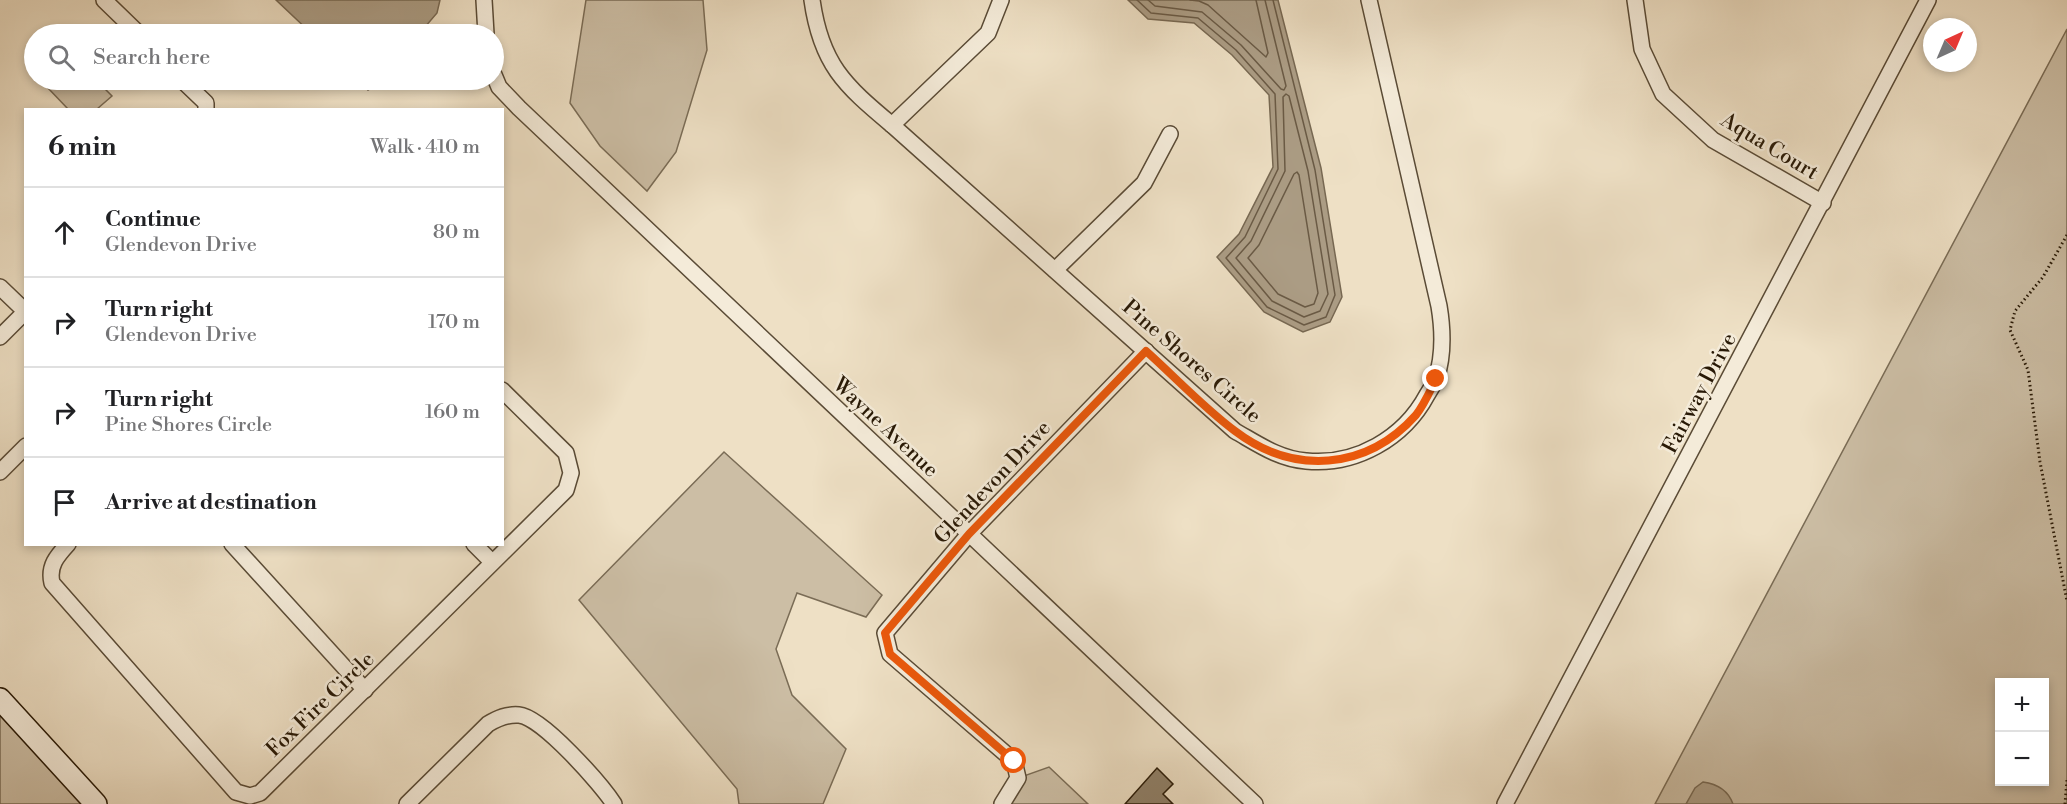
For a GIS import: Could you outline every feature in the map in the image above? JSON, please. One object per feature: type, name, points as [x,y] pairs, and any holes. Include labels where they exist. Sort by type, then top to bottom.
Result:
[{"type":"street","points":[[104,0],[128,24]]},
{"type":"street","points":[[484,0],[485,24]]},
{"type":"street","name":"Pine Shores Circle","points":[[812,0],[814,20],[824,49],[837,73],[859,98],[1235,431],[1275,454],[1306,461],[1338,460],[1368,451],[1398,433],[1418,413],[1436,379],[1443,334],[1439,306],[1369,0]]},
{"type":"street","points":[[892,125],[988,33],[1001,0]]},
{"type":"street","name":"Aqua Court","points":[[1635,0],[1642,49],[1663,94],[1713,140],[1823,203]]},
{"type":"street","name":"Fairway Drive","points":[[1505,804],[1928,0]]},
{"type":"street","points":[[192,90],[206,103],[206,108]]},
{"type":"street","name":"Wayne Avenue","points":[[502,90],[1255,804]]},
{"type":"street","points":[[1055,270],[1144,183],[1170,134]]},
{"type":"street","points":[[0,287],[24,310]]},
{"type":"street","points":[[0,338],[24,312]]},
{"type":"street","name":"Glendevon Drive","points":[[1002,804],[1018,778],[1014,761],[890,654],[885,633],[969,534],[1146,351]]},
{"type":"street","name":"Fox Fire Circle","points":[[66,546],[56,557],[50,573],[52,583],[236,792],[250,795],[260,793],[566,490],[571,473],[566,453],[504,392]]},
{"type":"street","points":[[0,472],[24,448]]},
{"type":"street","points":[[234,546],[365,690]]},
{"type":"street","points":[[476,546],[492,562]]},
{"type":"street","points":[[0,699],[96,804]]},
{"type":"street","points":[[407,804],[488,724],[500,716],[521,715],[540,724],[603,787],[615,804]]},
{"type":"path","points":[[2067,235],[2043,277],[2015,311],[2010,330],[2028,370],[2040,462],[2067,601]]},
{"type":"path","points":[[2066,804],[2067,780]]},
{"type":"shaded area","points":[[586,0],[703,0],[707,50],[676,152],[647,191],[600,146],[570,103]]},
{"type":"shaded area","points":[[2067,29],[2067,804],[1655,804]]},
{"type":"shaded area","points":[[50,90],[106,90],[112,96],[98,108],[67,108]]},
{"type":"shaded area","points":[[724,452],[882,595],[866,617],[797,593],[776,649],[792,695],[846,749],[823,804],[739,804],[737,789],[579,600]]},
{"type":"shaded area","points":[[0,711],[84,804],[0,804]]},
{"type":"shaded area","points":[[1049,767],[1088,804],[1002,804],[1018,778]]},
{"type":"water","points":[[276,0],[440,0],[437,13],[428,24],[301,24]]},
{"type":"water","points":[[1128,0],[1278,0],[1321,168],[1342,297],[1330,322],[1303,332],[1264,312],[1217,257],[1239,234],[1273,167],[1269,95],[1232,55],[1194,23],[1148,19]]},
{"type":"water","points":[[1703,782],[1722,789],[1733,804],[1686,804],[1695,788]]},
{"type":"building","points":[[1157,768],[1173,784],[1163,794],[1173,804],[1125,804]]},
{"type":"route","points":[[1014,761],[890,654],[885,633],[969,534],[1146,351],[1235,431],[1275,454],[1306,461],[1338,460],[1368,451],[1398,433],[1418,413],[1436,379]]}]
